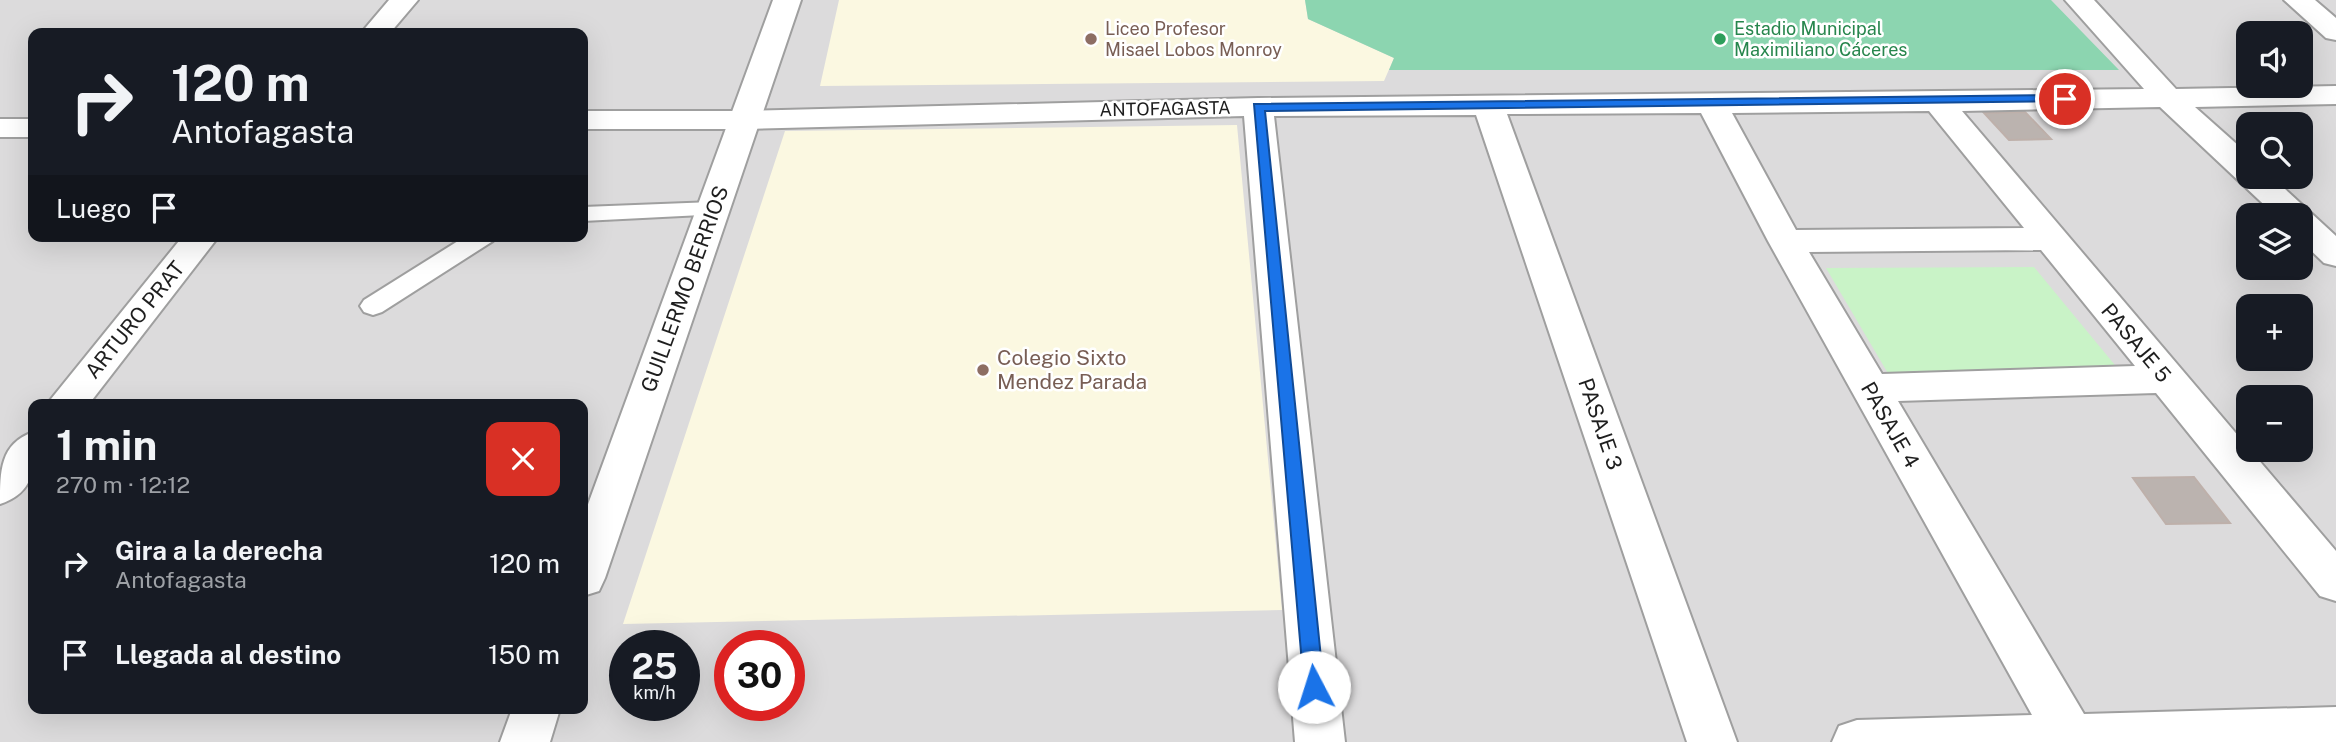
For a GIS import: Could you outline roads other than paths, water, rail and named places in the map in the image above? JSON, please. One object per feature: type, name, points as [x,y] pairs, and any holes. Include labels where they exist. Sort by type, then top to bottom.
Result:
[{"type":"street","points":[[379,28],[404,0]]},
{"type":"street","name":"GUILLERMO BERRIOS","points":[[588,564],[787,0]]},
{"type":"street","points":[[2078,0],[2166,96],[2236,161]]},
{"type":"street","points":[[2298,0],[2336,32]]},
{"type":"street","name":"ANTOFAGASTA","points":[[588,120],[745,120],[1258,107],[1938,102],[2336,95]]},
{"type":"street","name":"PASAJE 5","points":[[1938,102],[2336,583]]},
{"type":"street","name":"PASAJE 4","points":[[1712,104],[1785,241],[2072,739]]},
{"type":"street","name":"PASAJE 3","points":[[1488,105],[1713,742]]},
{"type":"street","points":[[1258,107],[1320,742]]},
{"type":"street","points":[[0,128],[28,128]]},
{"type":"street","points":[[2266,189],[2281,203]]},
{"type":"street","points":[[2313,233],[2336,255]]},
{"type":"street","points":[[1785,241],[2050,239]]},
{"type":"street","name":"ARTURO PRAT","points":[[71,399],[197,242]]},
{"type":"street","points":[[1869,388],[2166,379]]},
{"type":"street","points":[[0,488],[28,453]]},
{"type":"street","points":[[525,742],[534,714]]},
{"type":"street","points":[[1857,742],[2072,739],[2336,729]]},
{"type":"lane","points":[[588,214],[713,209]]},
{"type":"lane","points":[[373,306],[474,242]]},
{"type":"place","name":"Liceo Profesor Misael Lobos Monroy","points":[[1091,39]]},
{"type":"place","name":"Estadio Municipal Maximiliano Cáceres","points":[[1720,39]]},
{"type":"place","name":"Colegio Sixto Mendez Parada","points":[[983,370]]}]
